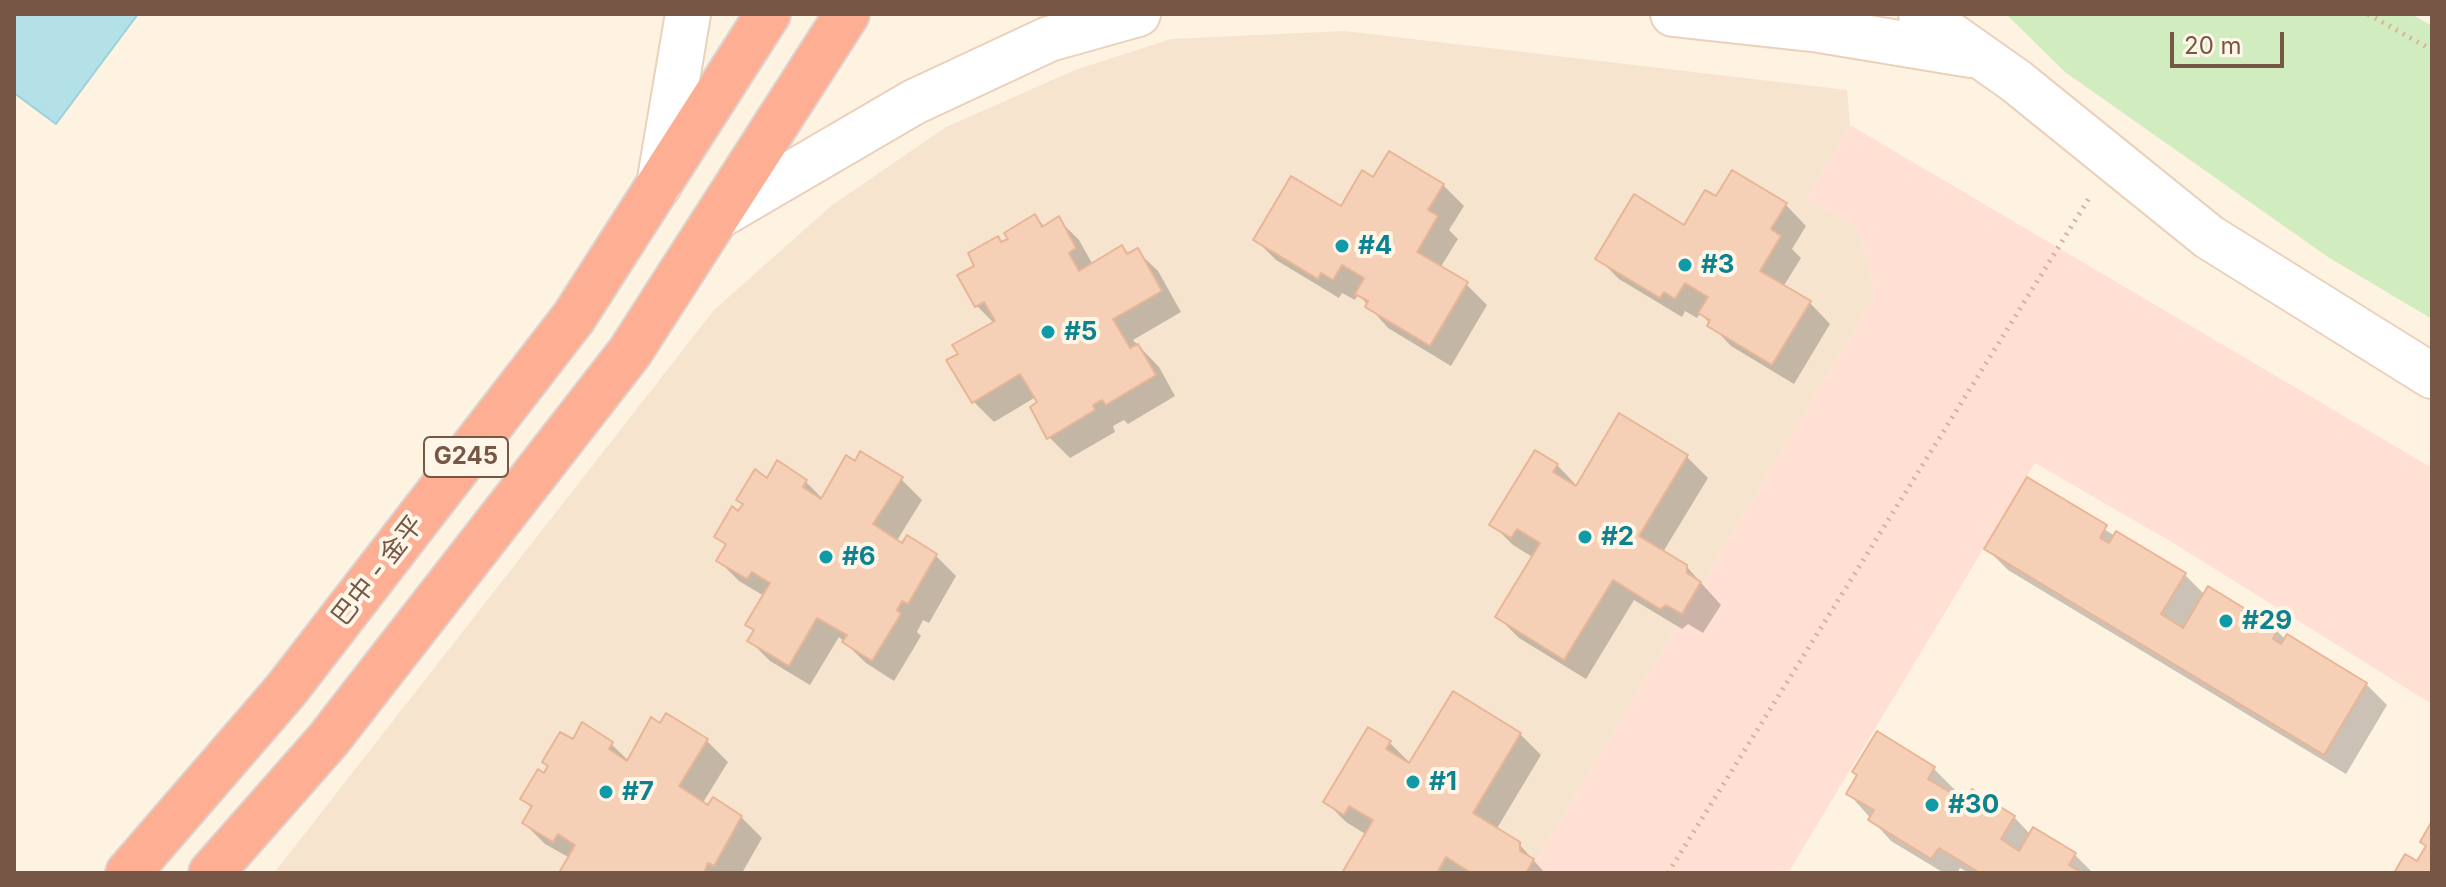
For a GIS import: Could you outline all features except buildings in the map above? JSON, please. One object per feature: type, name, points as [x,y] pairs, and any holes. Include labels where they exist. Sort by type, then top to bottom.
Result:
[{"type":"highway","name":"巴中 - 金平","points":[[128,873],[286,690],[564,330],[768,14]]},
{"type":"highway","name":"G245","points":[[211,873],[328,740],[611,377],[847,14]]},
{"type":"street","points":[[659,185],[688,14]]},
{"type":"street","points":[[717,217],[914,102],[1049,39],[1138,14]]},
{"type":"street","points":[[1673,14],[1820,30],[1981,57]]},
{"type":"street","points":[[1921,14],[2113,159],[2209,237],[2432,376]]},
{"type":"path","points":[[2368,14],[2432,50]]},
{"type":"path","points":[[1668,873],[2113,159]]},
{"type":"shaded area","points":[[1344,31],[1847,90],[1850,125],[1807,198],[1858,229],[1876,294],[1529,873],[274,873],[714,310],[831,206],[946,127],[1075,70],[1171,39]]},
{"type":"shaded area","points":[[1850,125],[2432,468],[2432,704],[2170,541],[2035,463],[1788,873],[1529,873],[1876,294],[1858,229],[1807,198]]},
{"type":"green space","points":[[2006,14],[2411,14],[2432,26],[2432,319],[2328,257],[2065,72]]},
{"type":"water","points":[[14,14],[138,14],[56,124],[14,93]]},
{"type":"place","name":"#4","points":[[1342,246]]},
{"type":"place","name":"#3","points":[[1685,265]]},
{"type":"place","name":"#5","points":[[1048,332]]},
{"type":"place","name":"#2","points":[[1585,537]]},
{"type":"place","name":"#6","points":[[826,557]]},
{"type":"place","name":"#29","points":[[2226,621]]},
{"type":"place","name":"#1","points":[[1413,782]]},
{"type":"place","name":"#7","points":[[606,792]]},
{"type":"place","name":"#30","points":[[1932,805]]}]
